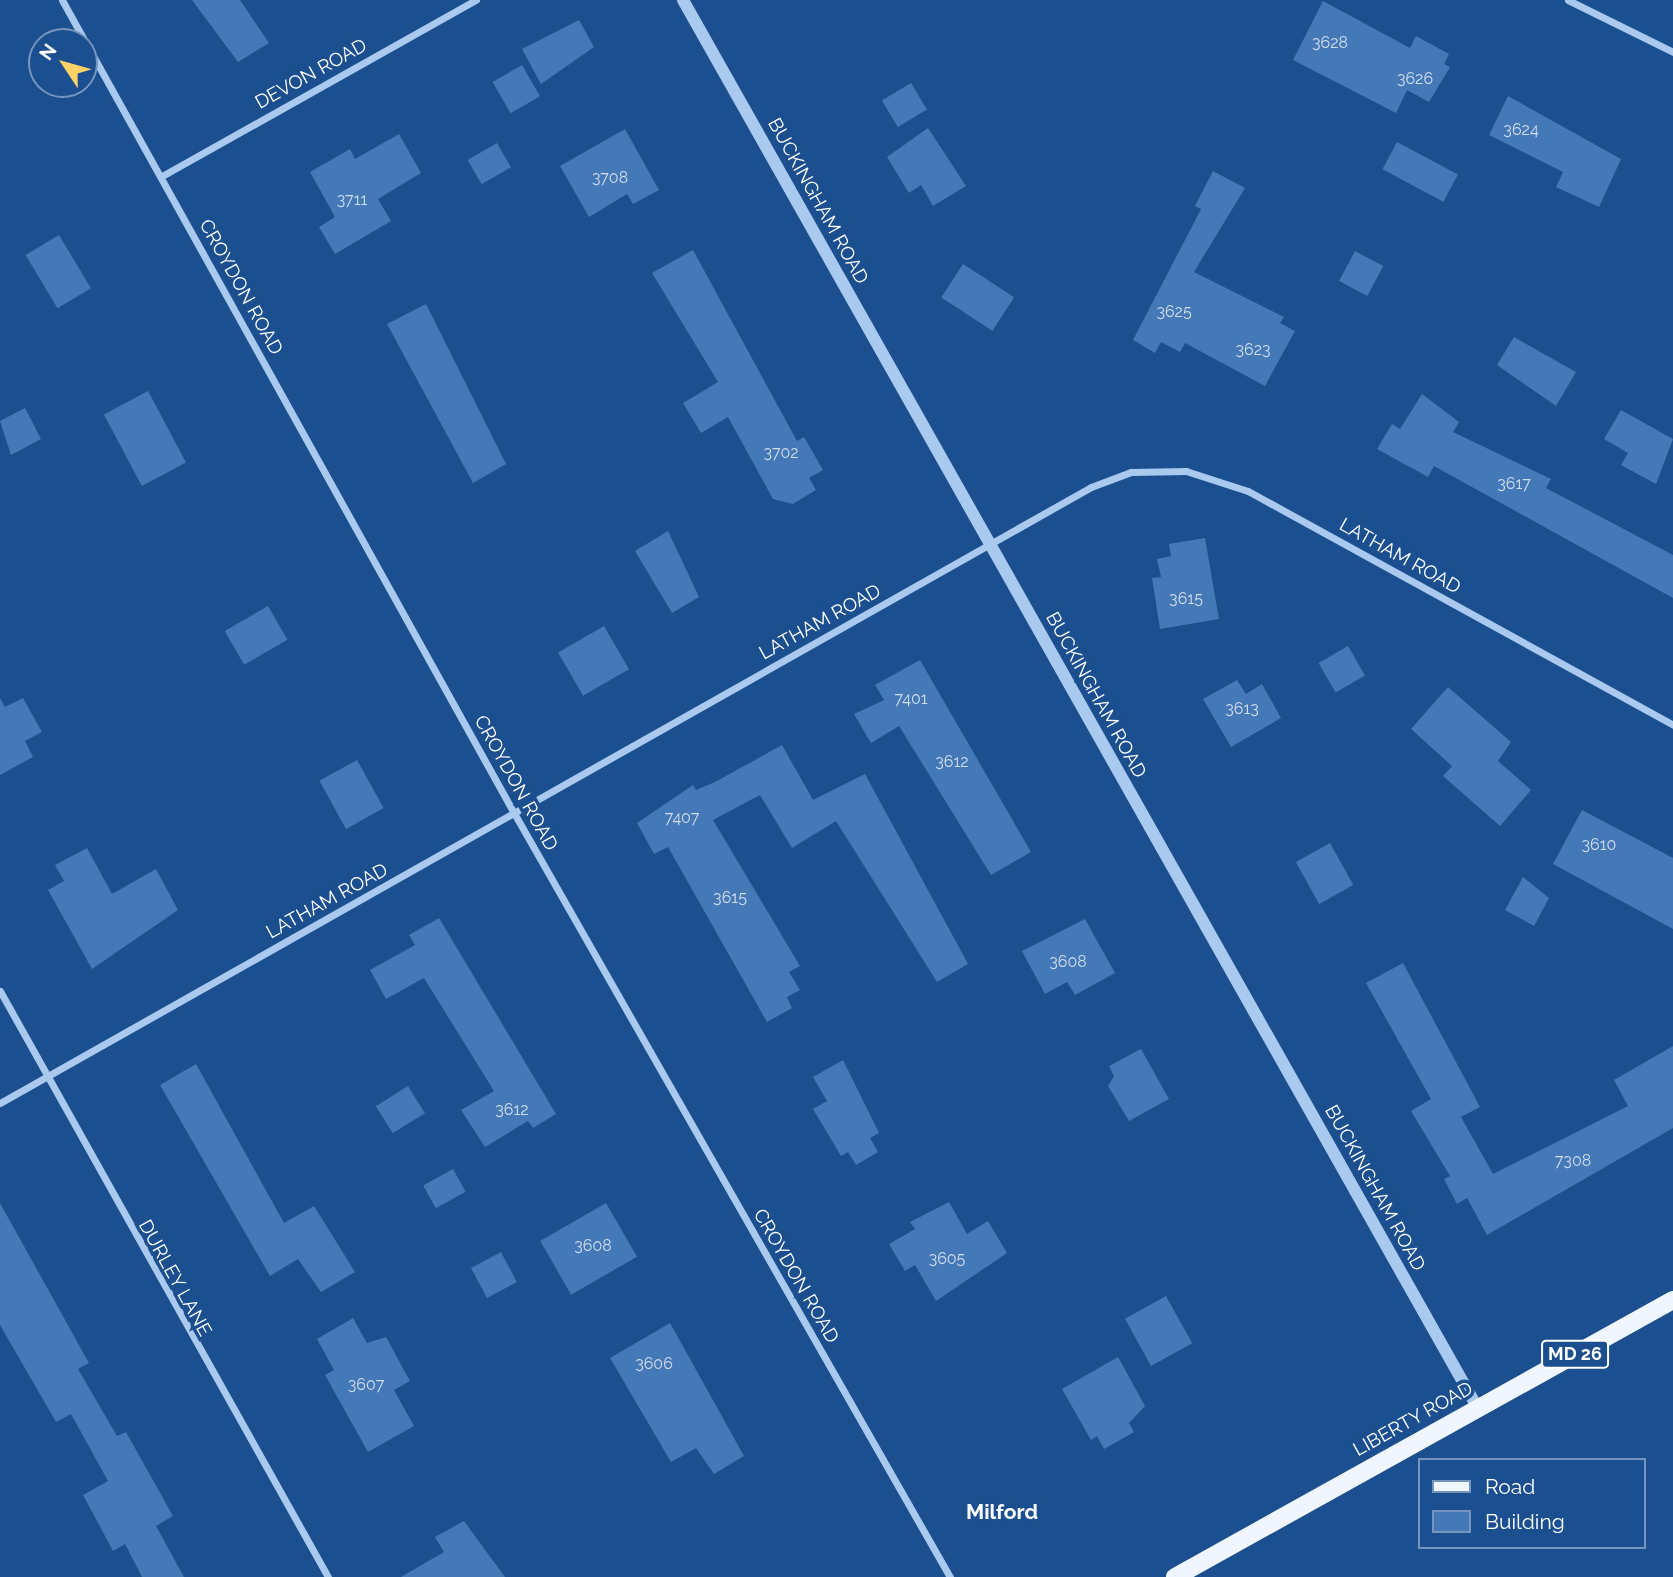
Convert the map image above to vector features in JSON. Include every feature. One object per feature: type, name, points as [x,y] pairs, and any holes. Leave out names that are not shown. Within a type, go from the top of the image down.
[{"type":"main road","name":"LIBERTY ROAD","points":[[1175,1577],[1673,1300]]},
{"type":"street","name":"CROYDON ROAD","points":[[62,0],[514,813],[950,1577]]},
{"type":"street","name":"DEVON ROAD","points":[[162,176],[476,0]]},
{"type":"street","name":"BUCKINGHAM ROAD","points":[[683,0],[1478,1407]]},
{"type":"street","points":[[1568,0],[1673,52]]},
{"type":"street","name":"LATHAM ROAD","points":[[0,1103],[989,545],[1112,478],[1156,468],[1213,478],[1275,505],[1673,725]]},
{"type":"street","name":"DURLEY LANE","points":[[0,991],[45,1076],[327,1577]]},
{"type":"building","points":[[192,0],[240,0],[269,43],[238,62]]},
{"type":"building","points":[[1323,1],[1410,48],[1416,36],[1449,54],[1444,64],[1450,67],[1429,102],[1407,90],[1396,113],[1293,60]]},
{"type":"building","points":[[579,20],[594,47],[541,84],[522,49]]},
{"type":"building","points":[[522,65],[540,96],[511,113],[493,82]]},
{"type":"building","points":[[911,83],[927,110],[898,127],[882,101]]},
{"type":"building","points":[[1508,96],[1621,159],[1599,207],[1556,187],[1563,172],[1489,135]]},
{"type":"building","points":[[928,128],[966,186],[933,206],[921,185],[909,193],[887,157]]},
{"type":"building","points":[[625,129],[659,190],[633,204],[627,194],[589,217],[560,166]]},
{"type":"building","points":[[399,134],[421,173],[378,199],[391,221],[335,254],[319,227],[335,217],[310,172],[350,149],[355,159]]},
{"type":"building","points":[[1397,142],[1458,174],[1443,202],[1382,169]]},
{"type":"building","points":[[497,143],[511,167],[482,184],[468,160]]},
{"type":"building","points":[[1213,171],[1245,188],[1194,272],[1284,317],[1280,323],[1295,331],[1265,386],[1185,343],[1180,352],[1161,342],[1155,353],[1133,340],[1201,209],[1195,206]]},
{"type":"building","points":[[59,235],[91,288],[58,308],[26,255]]},
{"type":"building","points":[[693,250],[797,441],[804,437],[823,470],[809,478],[816,490],[793,504],[773,499],[728,417],[701,433],[683,403],[718,382],[652,273]]},
{"type":"building","points":[[1355,251],[1383,266],[1367,296],[1339,281]]},
{"type":"building","points":[[963,264],[1014,297],[992,331],[941,298]]},
{"type":"building","points":[[426,304],[506,464],[473,483],[387,324]]},
{"type":"building","points":[[1514,337],[1576,372],[1556,406],[1497,365]]},
{"type":"building","points":[[148,391],[186,463],[142,486],[104,414]]},
{"type":"building","points":[[1422,394],[1459,422],[1453,432],[1551,479],[1546,488],[1673,555],[1673,598],[1434,466],[1428,477],[1377,449],[1392,424],[1400,429]]},
{"type":"building","points":[[25,408],[41,439],[11,455],[0,421]]},
{"type":"building","points":[[1621,410],[1673,439],[1656,484],[1621,465],[1628,453],[1604,439]]},
{"type":"building","points":[[668,531],[699,597],[672,613],[635,551]]},
{"type":"building","points":[[1205,538],[1219,619],[1160,629],[1152,578],[1161,577],[1157,559],[1171,556],[1169,544]]},
{"type":"building","points":[[268,606],[288,640],[244,665],[225,631]]},
{"type":"building","points":[[604,626],[629,669],[583,696],[558,652]]},
{"type":"building","points":[[1348,646],[1365,675],[1336,692],[1319,663]]},
{"type":"building","points":[[920,660],[1031,852],[991,875],[899,726],[871,743],[854,714],[884,700],[875,685]]},
{"type":"building","points":[[1237,680],[1246,694],[1262,684],[1281,718],[1231,747],[1203,699]]},
{"type":"building","points":[[1448,687],[1511,742],[1498,761],[1531,790],[1500,826],[1443,776],[1452,766],[1411,729]]},
{"type":"building","points":[[0,698],[5,707],[23,698],[42,732],[25,741],[33,757],[0,775]]},
{"type":"building","points":[[782,745],[813,800],[865,774],[968,964],[937,982],[836,821],[792,848],[760,795],[713,820],[800,966],[789,972],[800,990],[787,997],[792,1008],[767,1022],[668,847],[654,854],[637,823],[693,785],[696,790],[715,782]]},
{"type":"building","points":[[357,760],[384,808],[346,829],[319,781]]},
{"type":"building","points":[[1582,810],[1673,858],[1673,929],[1553,864]]},
{"type":"building","points":[[1330,843],[1353,885],[1319,904],[1296,862]]},
{"type":"building","points":[[87,848],[112,894],[156,869],[178,910],[92,969],[48,890],[64,881],[55,865]]},
{"type":"building","points":[[1523,877],[1549,898],[1534,926],[1505,910]]},
{"type":"building","points":[[439,918],[556,1114],[533,1128],[528,1121],[485,1147],[461,1110],[494,1091],[424,978],[386,999],[370,970],[415,945],[409,935]]},
{"type":"building","points":[[1085,919],[1115,973],[1075,995],[1067,982],[1045,994],[1022,951]]},
{"type":"building","points":[[1403,963],[1480,1107],[1461,1117],[1493,1174],[1628,1106],[1614,1080],[1673,1046],[1673,1128],[1487,1235],[1467,1198],[1457,1204],[1444,1179],[1450,1176],[1411,1111],[1431,1099],[1366,983]]},
{"type":"building","points":[[1141,1049],[1169,1099],[1129,1121],[1108,1086],[1114,1076],[1109,1066]]},
{"type":"building","points":[[843,1060],[879,1133],[870,1138],[878,1152],[856,1165],[848,1152],[841,1156],[813,1109],[827,1101],[813,1077]]},
{"type":"building","points":[[196,1064],[284,1223],[314,1206],[355,1272],[321,1292],[298,1259],[270,1276],[160,1085]]},
{"type":"building","points":[[408,1086],[425,1113],[393,1133],[376,1106]]},
{"type":"building","points":[[453,1169],[466,1192],[436,1208],[423,1185]]},
{"type":"building","points":[[949,1202],[967,1234],[988,1221],[1007,1253],[936,1301],[915,1265],[905,1271],[889,1244],[915,1229],[910,1222]]},
{"type":"building","points":[[0,1203],[89,1363],[78,1369],[117,1436],[126,1432],[173,1516],[156,1526],[184,1577],[142,1577],[125,1544],[113,1551],[83,1495],[108,1481],[71,1414],[56,1422],[0,1325]]},
{"type":"building","points":[[606,1203],[637,1257],[571,1295],[540,1241]]},
{"type":"building","points":[[501,1252],[517,1282],[487,1298],[471,1268]]},
{"type":"building","points":[[1166,1296],[1192,1343],[1151,1366],[1125,1319]]},
{"type":"building","points":[[353,1318],[367,1343],[386,1337],[410,1381],[394,1390],[414,1426],[368,1452],[325,1375],[334,1370],[317,1339]]},
{"type":"building","points":[[670,1323],[744,1456],[714,1474],[696,1448],[671,1462],[610,1358]]},
{"type":"building","points":[[1118,1357],[1145,1406],[1129,1423],[1134,1432],[1104,1449],[1097,1436],[1091,1440],[1062,1389]]},
{"type":"building","points":[[464,1521],[505,1577],[401,1577],[444,1552],[435,1537]]},
{"type":"district","name":"Milford","points":[[1002,1512]]}]
